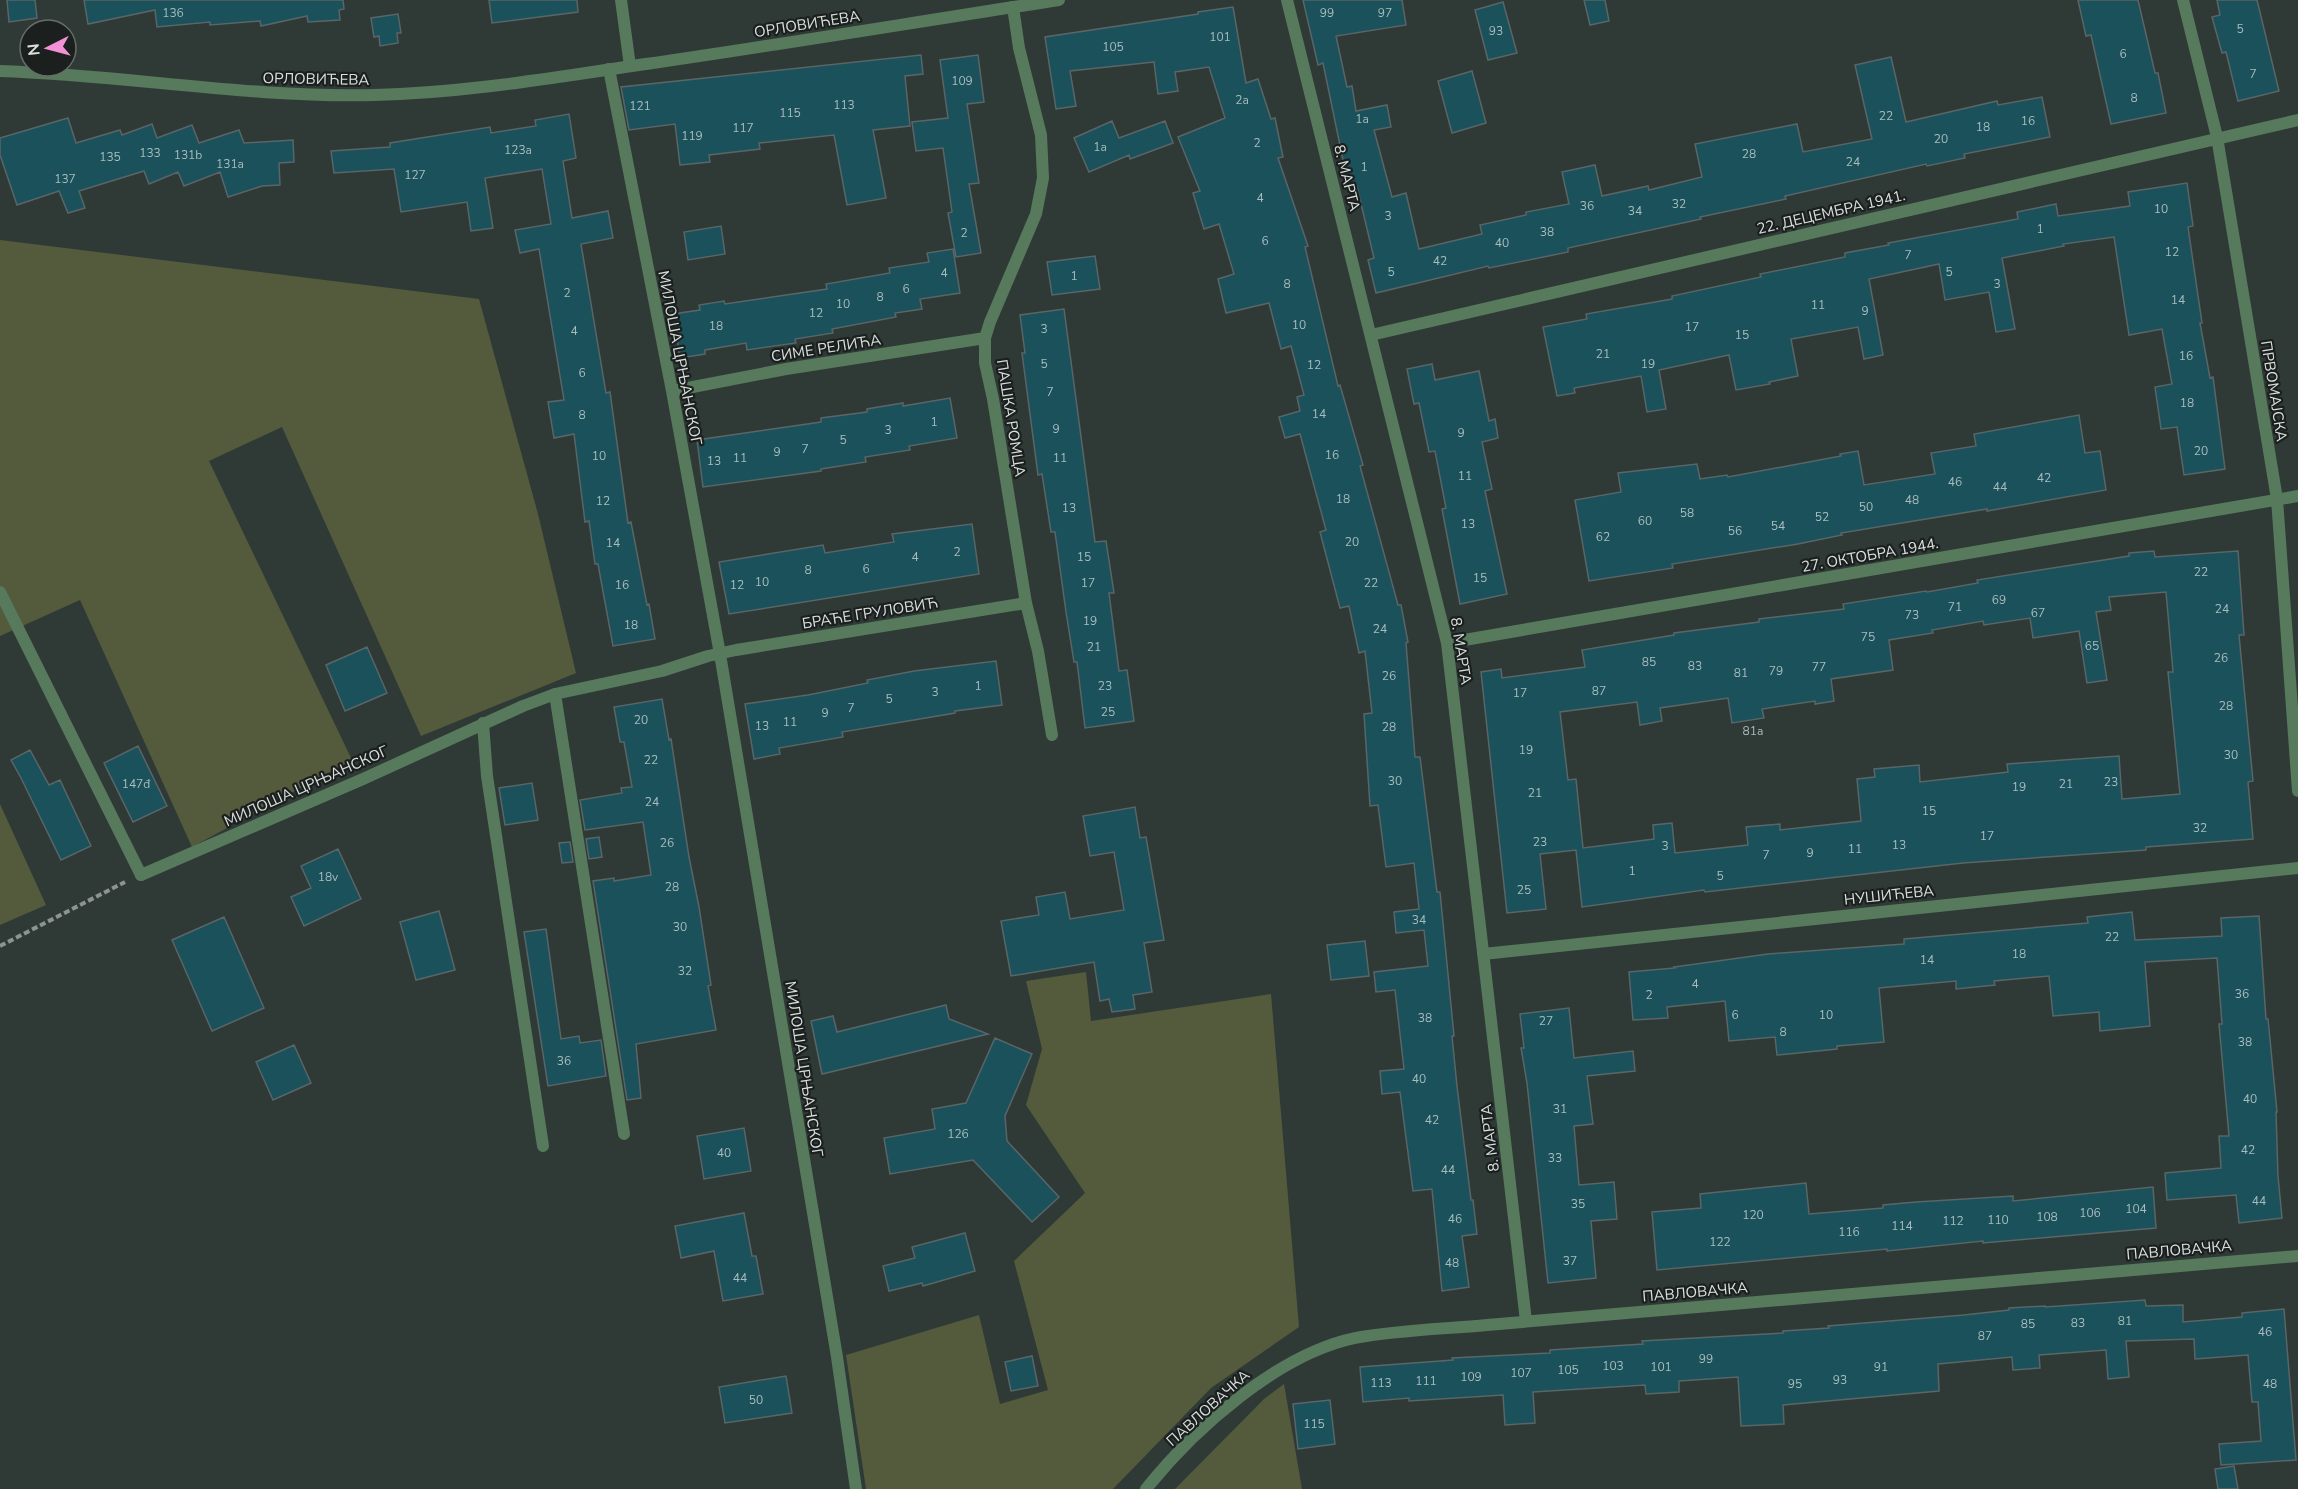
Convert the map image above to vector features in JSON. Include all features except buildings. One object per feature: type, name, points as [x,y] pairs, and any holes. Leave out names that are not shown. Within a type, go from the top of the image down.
[{"type":"street","points":[[621,0],[630,66]]},
{"type":"street","name":"ОРЛОВИЋЕВА","points":[[0,71],[88,75],[251,92],[374,95],[441,92],[630,66],[1059,0]]},
{"type":"street","name":"8. МАРТА","points":[[1287,0],[1447,643],[1526,1322]]},
{"type":"street","name":"ПРВОМАЈСКА","points":[[2183,0],[2217,137],[2277,499],[2298,791]]},
{"type":"street","name":"ПАШКА РОМЦА","points":[[1013,7],[1019,48],[1041,135],[1043,178],[1036,214],[985,338],[986,363],[1026,603],[1038,651],[1052,735]]},
{"type":"street","name":"МИЛОША ЦРЊАНСКОГ","points":[[609,69],[672,391],[720,654],[837,1357],[856,1489]]},
{"type":"street","name":"22. ДЕЦЕМБРА 1941.","points":[[1371,335],[2298,120]]},
{"type":"street","name":"СИМЕ РЕЛИЋА","points":[[672,391],[985,338]]},
{"type":"street","name":"27. ОКТОБРА 1944.","points":[[1447,643],[2298,496]]},
{"type":"street","points":[[0,592],[141,875]]},
{"type":"street","name":"БРАЋЕ ГРУЛОВИЋ","points":[[720,654],[1026,603]]},
{"type":"street","name":"МИЛОША ЦРЊАНСКОГ","points":[[141,875],[363,779],[523,706],[555,694],[662,671],[720,654]]},
{"type":"street","points":[[555,694],[624,1134]]},
{"type":"street","points":[[483,723],[487,776],[543,1146]]},
{"type":"street","name":"НУШИЋЕВА","points":[[1483,954],[2298,868]]},
{"type":"street","name":"ПАВЛОВАЧКА","points":[[1146,1489],[1183,1449],[1239,1398],[1267,1377],[1309,1354],[1355,1338],[2298,1256]]},
{"type":"path","points":[[0,946],[141,875]]},
{"type":"green space","points":[[0,240],[479,299],[538,514],[576,673],[421,736],[282,427],[209,461],[352,760],[192,847],[80,600],[0,636]]},
{"type":"green space","points":[[0,804],[46,905],[0,925]]},
{"type":"green space","points":[[1086,972],[1091,1021],[1271,994],[1299,1327],[1211,1388],[1113,1489],[866,1489],[846,1355],[979,1315],[1000,1404],[1048,1390],[1014,1261],[1085,1193],[1026,1105],[1042,1049],[1026,981]]},
{"type":"green space","points":[[1284,1384],[1302,1489],[1175,1489],[1264,1399]]}]
